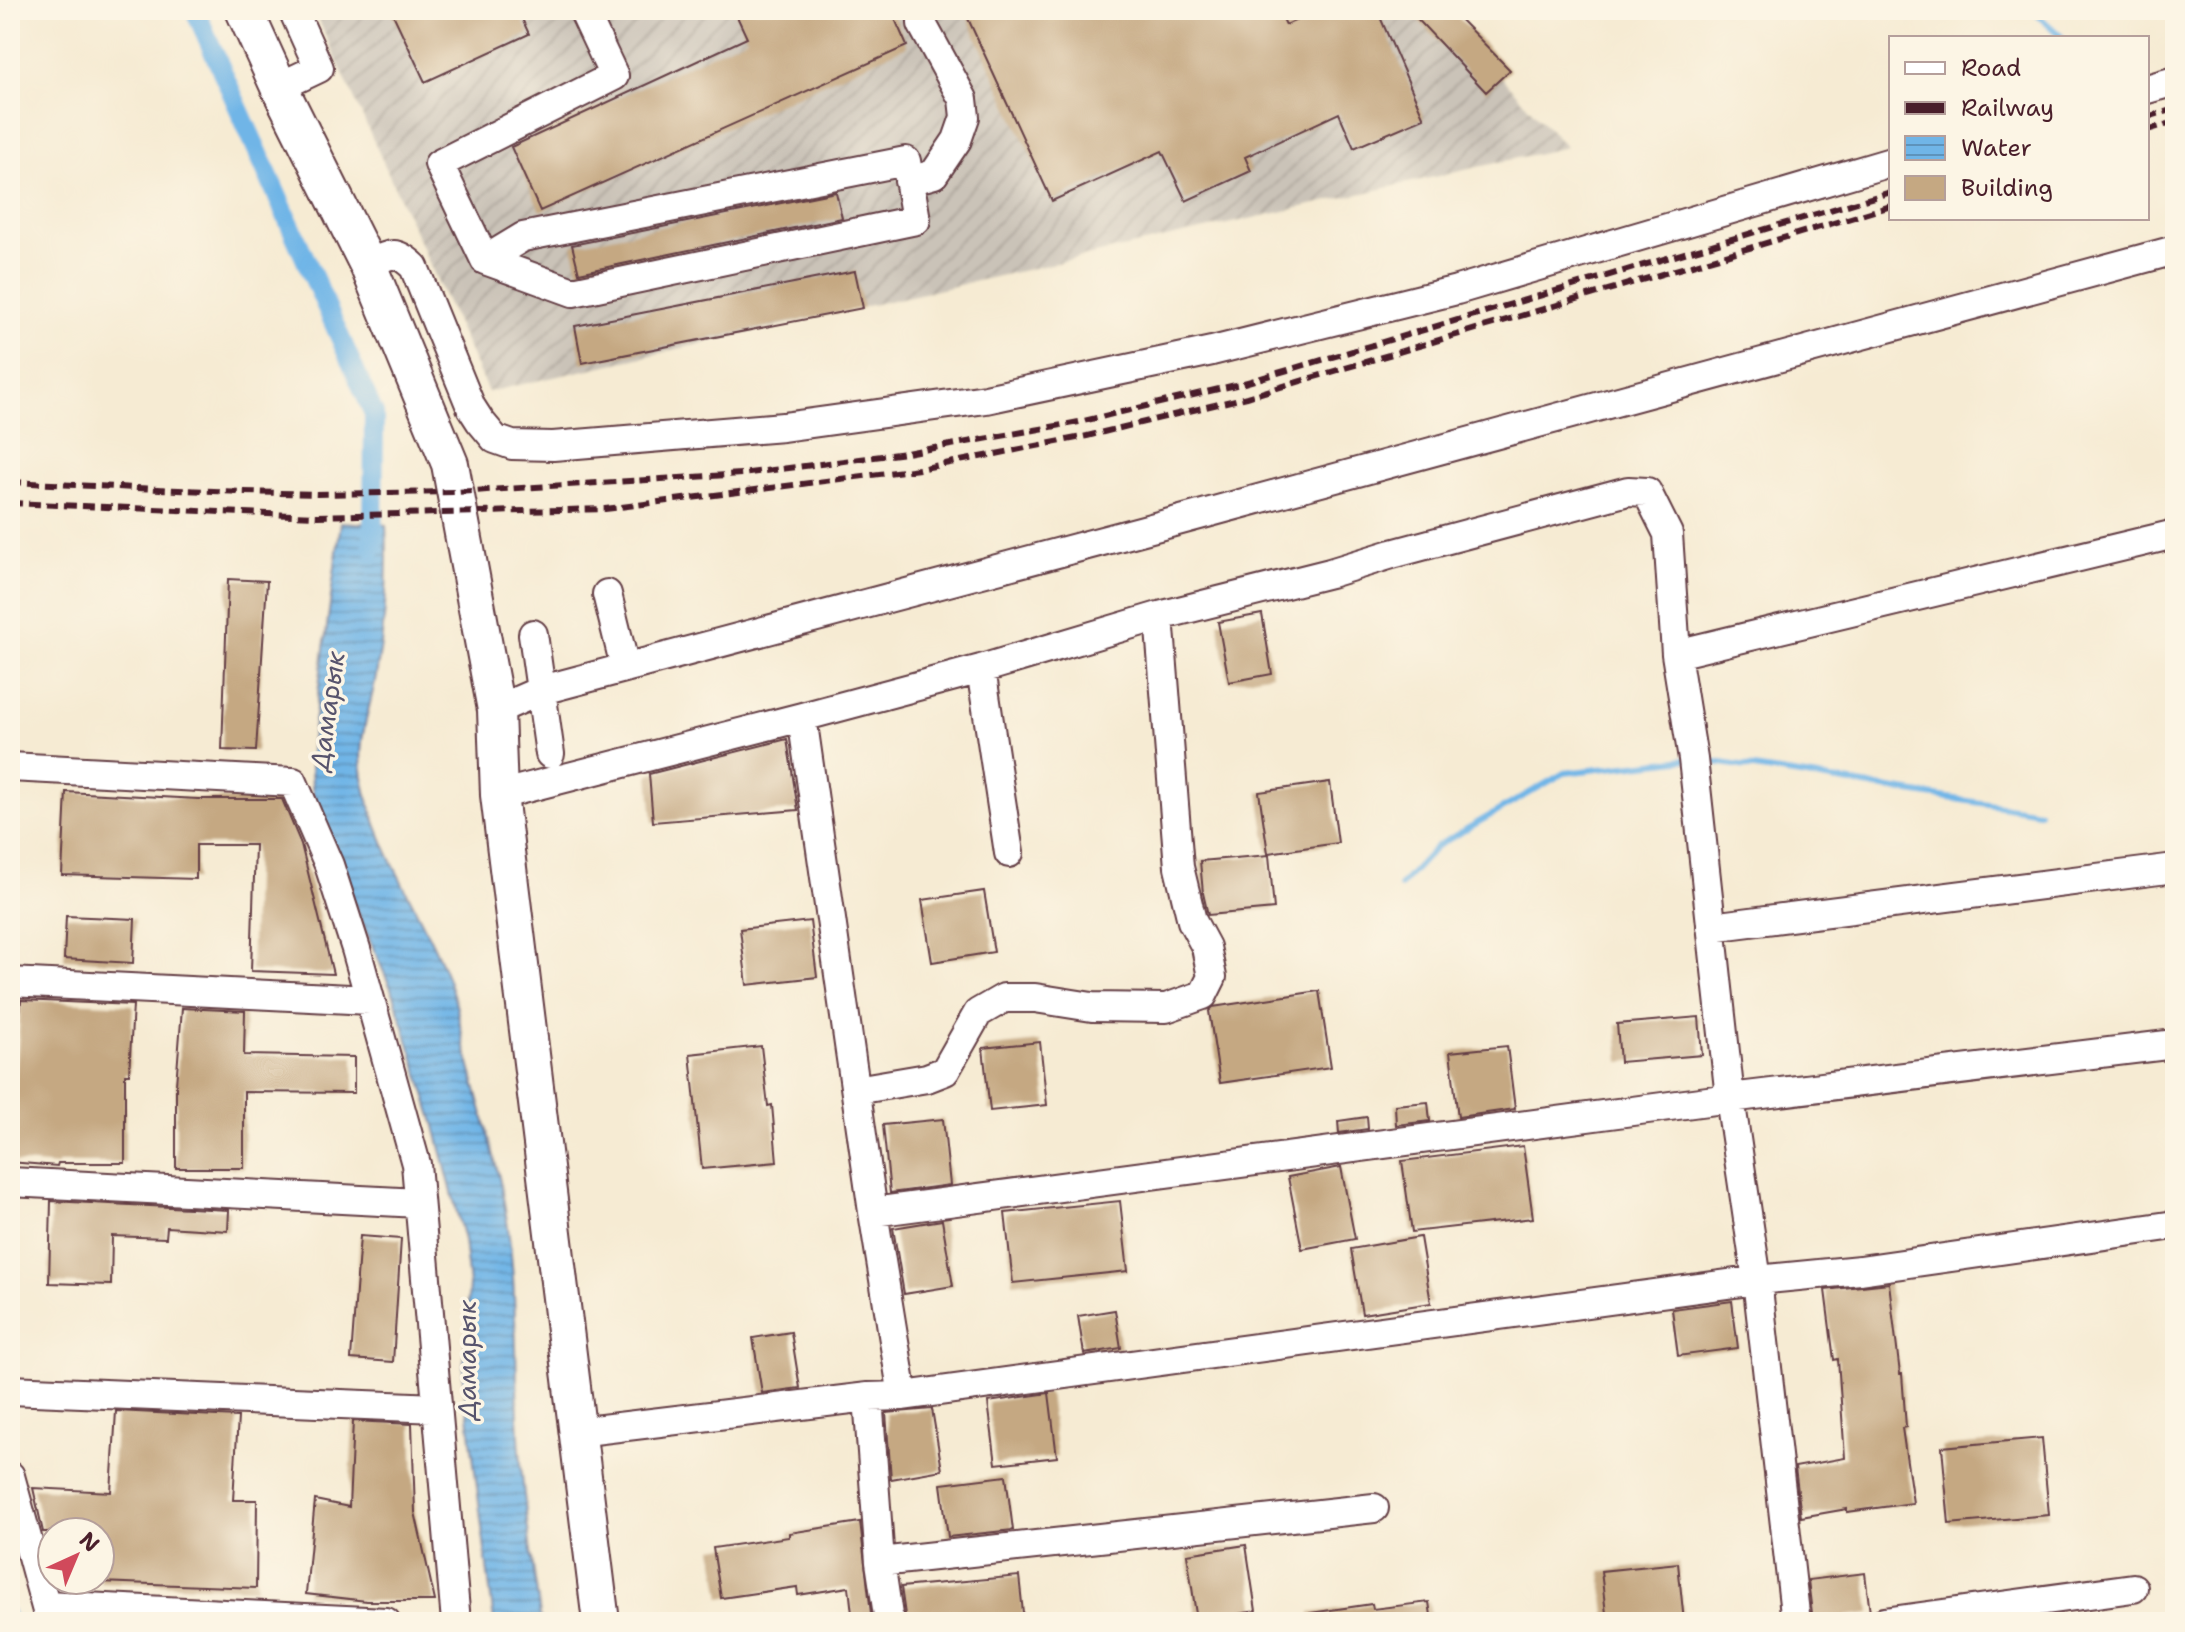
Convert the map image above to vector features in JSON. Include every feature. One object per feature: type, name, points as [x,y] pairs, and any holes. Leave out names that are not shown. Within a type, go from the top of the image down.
[{"type":"main road","points":[[244,10],[368,265],[450,464],[496,710],[499,795],[601,1622]]},
{"type":"street","points":[[279,87],[319,68],[293,10]]},
{"type":"street","points":[[485,260],[523,237],[906,161],[916,220],[573,292],[485,260],[439,164],[614,76],[583,10]]},
{"type":"street","points":[[909,181],[934,174],[957,140],[965,117],[963,99],[922,24],[922,14],[929,10]]},
{"type":"street","points":[[2149,88],[2175,81]]},
{"type":"street","points":[[368,265],[390,254],[402,255],[414,267],[471,407],[495,439],[512,445],[553,446],[783,427],[986,399],[1212,351],[1457,290],[1889,163]]},
{"type":"street","points":[[496,710],[542,690],[625,667],[1170,523],[2175,250]]},
{"type":"street","points":[[499,795],[981,669],[1159,616],[1330,573],[1628,491],[1647,492],[1668,534],[1676,654],[1693,759],[1730,1098],[1757,1280],[1796,1622]]},
{"type":"street","points":[[1676,654],[2175,534]]},
{"type":"street","points":[[607,594],[625,667]]},
{"type":"street","points":[[856,1090],[927,1078],[945,1071],[978,1013],[1004,998],[1035,998],[1092,1007],[1166,1008],[1203,995],[1212,977],[1206,947],[1192,921],[1179,867],[1159,616]]},
{"type":"street","points":[[533,634],[550,754]]},
{"type":"street","points":[[981,669],[1009,853]]},
{"type":"street","points":[[802,717],[873,1212],[903,1396]]},
{"type":"street","points":[[10,767],[293,782],[329,865],[416,1164],[456,1622]]},
{"type":"street","points":[[1711,927],[2175,868]]},
{"type":"street","points":[[10,982],[370,1000]]},
{"type":"street","points":[[873,1212],[1730,1098],[2175,1044]]},
{"type":"street","points":[[10,1182],[419,1203]]},
{"type":"street","points":[[577,1432],[868,1397],[903,1396],[1757,1280],[1860,1270],[2175,1225]]},
{"type":"street","points":[[10,1390],[437,1408]]},
{"type":"street","points":[[868,1397],[880,1562],[889,1622]]},
{"type":"street","points":[[10,1476],[48,1613],[386,1622]]},
{"type":"street","points":[[880,1562],[1374,1508]]},
{"type":"street","points":[[1884,1622],[2133,1588]]},
{"type":"shaded area","points":[[314,10],[1438,10],[1566,147],[488,392]]},
{"type":"water","points":[[341,522],[386,525],[384,619],[376,676],[362,738],[361,763],[370,806],[380,833],[453,994],[500,1182],[510,1240],[521,1469],[541,1622],[494,1622],[463,1376],[469,1285],[464,1240],[435,1126],[394,995],[320,827],[315,805],[311,772],[312,738]]},
{"type":"building","points":[[391,10],[518,10],[529,34],[425,82]]},
{"type":"building","points":[[734,10],[891,10],[907,46],[540,211],[511,147],[747,38]]},
{"type":"building","points":[[964,10],[1279,10],[1286,25],[1319,10],[1377,10],[1424,118],[1354,148],[1339,113],[1245,157],[1251,171],[1186,201],[1162,151],[1052,201]]},
{"type":"building","points":[[1409,10],[1451,10],[1510,70],[1486,92]]},
{"type":"building","points":[[836,192],[842,218],[579,273],[572,245]]},
{"type":"building","points":[[855,271],[863,308],[582,363],[575,326]]},
{"type":"building","points":[[228,579],[267,581],[256,751],[222,750]]},
{"type":"building","points":[[1262,614],[1272,674],[1229,682],[1218,622]]},
{"type":"building","points":[[787,739],[798,810],[653,822],[649,774]]},
{"type":"building","points":[[1330,782],[1338,843],[1268,853],[1259,792]]},
{"type":"building","points":[[66,792],[198,799],[282,799],[301,844],[333,974],[251,971],[255,845],[196,845],[196,879],[62,875]]},
{"type":"building","points":[[1269,855],[1274,909],[1208,915],[1200,861]]},
{"type":"building","points":[[984,891],[994,952],[932,962],[922,900]]},
{"type":"building","points":[[66,916],[135,919],[133,963],[64,959]]},
{"type":"building","points":[[810,921],[817,977],[747,985],[740,929]]},
{"type":"building","points":[[1319,991],[1331,1067],[1220,1083],[1209,1011],[1213,1007]]},
{"type":"building","points":[[21,1000],[133,1005],[129,1074],[125,1074],[125,1163],[58,1163],[57,1166],[10,1162]]},
{"type":"building","points":[[182,1008],[245,1011],[244,1055],[354,1057],[354,1093],[244,1092],[244,1168],[176,1168],[176,1085]]},
{"type":"building","points":[[1699,1017],[1702,1055],[1620,1062],[1617,1024]]},
{"type":"building","points":[[1040,1042],[1047,1105],[990,1111],[983,1048]]},
{"type":"building","points":[[761,1046],[768,1106],[772,1105],[777,1162],[702,1169],[690,1054]]},
{"type":"building","points":[[1507,1046],[1515,1109],[1458,1117],[1450,1052]]},
{"type":"building","points":[[1428,1102],[1430,1121],[1396,1125],[1395,1105]]},
{"type":"building","points":[[1367,1117],[1368,1129],[1339,1133],[1338,1121]]},
{"type":"building","points":[[943,1119],[950,1185],[890,1193],[883,1125]]},
{"type":"building","points":[[1523,1146],[1533,1218],[1412,1232],[1402,1161]]},
{"type":"building","points":[[1341,1167],[1355,1239],[1302,1249],[1288,1177]]},
{"type":"building","points":[[51,1201],[229,1210],[228,1231],[167,1227],[166,1238],[112,1236],[111,1285],[49,1283]]},
{"type":"building","points":[[1120,1201],[1128,1271],[1013,1283],[1005,1213]]},
{"type":"building","points":[[942,1220],[953,1286],[904,1294],[893,1228]]},
{"type":"building","points":[[360,1236],[401,1239],[393,1362],[351,1359]]},
{"type":"building","points":[[1420,1237],[1431,1303],[1362,1314],[1351,1249]]},
{"type":"building","points":[[1889,1283],[1902,1374],[1906,1427],[1902,1428],[1913,1503],[1801,1517],[1795,1467],[1845,1458],[1838,1359],[1834,1360],[1825,1290]]},
{"type":"building","points":[[1732,1301],[1738,1348],[1678,1356],[1672,1309]]},
{"type":"building","points":[[1115,1310],[1121,1348],[1084,1354],[1078,1316]]},
{"type":"building","points":[[791,1332],[800,1388],[762,1393],[753,1338]]},
{"type":"building","points":[[1049,1393],[1057,1457],[996,1464],[988,1402]]},
{"type":"building","points":[[932,1409],[942,1470],[891,1479],[886,1413]]},
{"type":"building","points":[[116,1411],[238,1417],[233,1500],[257,1500],[256,1588],[116,1583],[116,1516],[39,1516],[33,1488],[111,1492]]},
{"type":"building","points":[[353,1421],[412,1424],[415,1512],[435,1601],[367,1601],[306,1594],[315,1500],[349,1507]]},
{"type":"building","points":[[2042,1438],[2049,1515],[1949,1524],[1942,1447]]},
{"type":"building","points":[[1006,1476],[1013,1530],[948,1537],[941,1484]]},
{"type":"building","points":[[860,1522],[872,1622],[853,1622],[849,1587],[798,1595],[797,1587],[721,1598],[713,1548],[789,1537],[789,1533]]},
{"type":"building","points":[[1246,1545],[1256,1611],[1197,1621],[1187,1554]]},
{"type":"building","points":[[1678,1563],[1684,1622],[1607,1622],[1601,1571]]},
{"type":"building","points":[[1865,1573],[1870,1613],[1813,1621],[1808,1580]]},
{"type":"building","points":[[1019,1576],[1024,1622],[906,1622],[901,1587]]},
{"type":"building","points":[[1429,1602],[1432,1622],[1310,1622],[1310,1613],[1372,1604],[1373,1609]]},
{"type":"waterway","name":"Дамарык","points":[[195,10],[374,414],[373,548]]},
{"type":"waterway","points":[[2032,10],[2061,36]]},
{"type":"waterway","points":[[1400,886],[1437,846],[1564,773],[1687,759]]},
{"type":"waterway","points":[[1702,760],[2039,812]]},
{"type":"waterway","points":[[10,1610],[15,1622]]},
{"type":"railway","points":[[2149,116],[2175,109]]},
{"type":"railway","points":[[2149,129],[2175,122]]},
{"type":"railway","points":[[10,482],[317,494],[456,492],[742,474],[906,453],[1079,422],[1244,383],[1889,193]]},
{"type":"railway","points":[[10,503],[317,516],[605,509],[919,469],[1087,436],[1247,397],[1889,207]]}]
